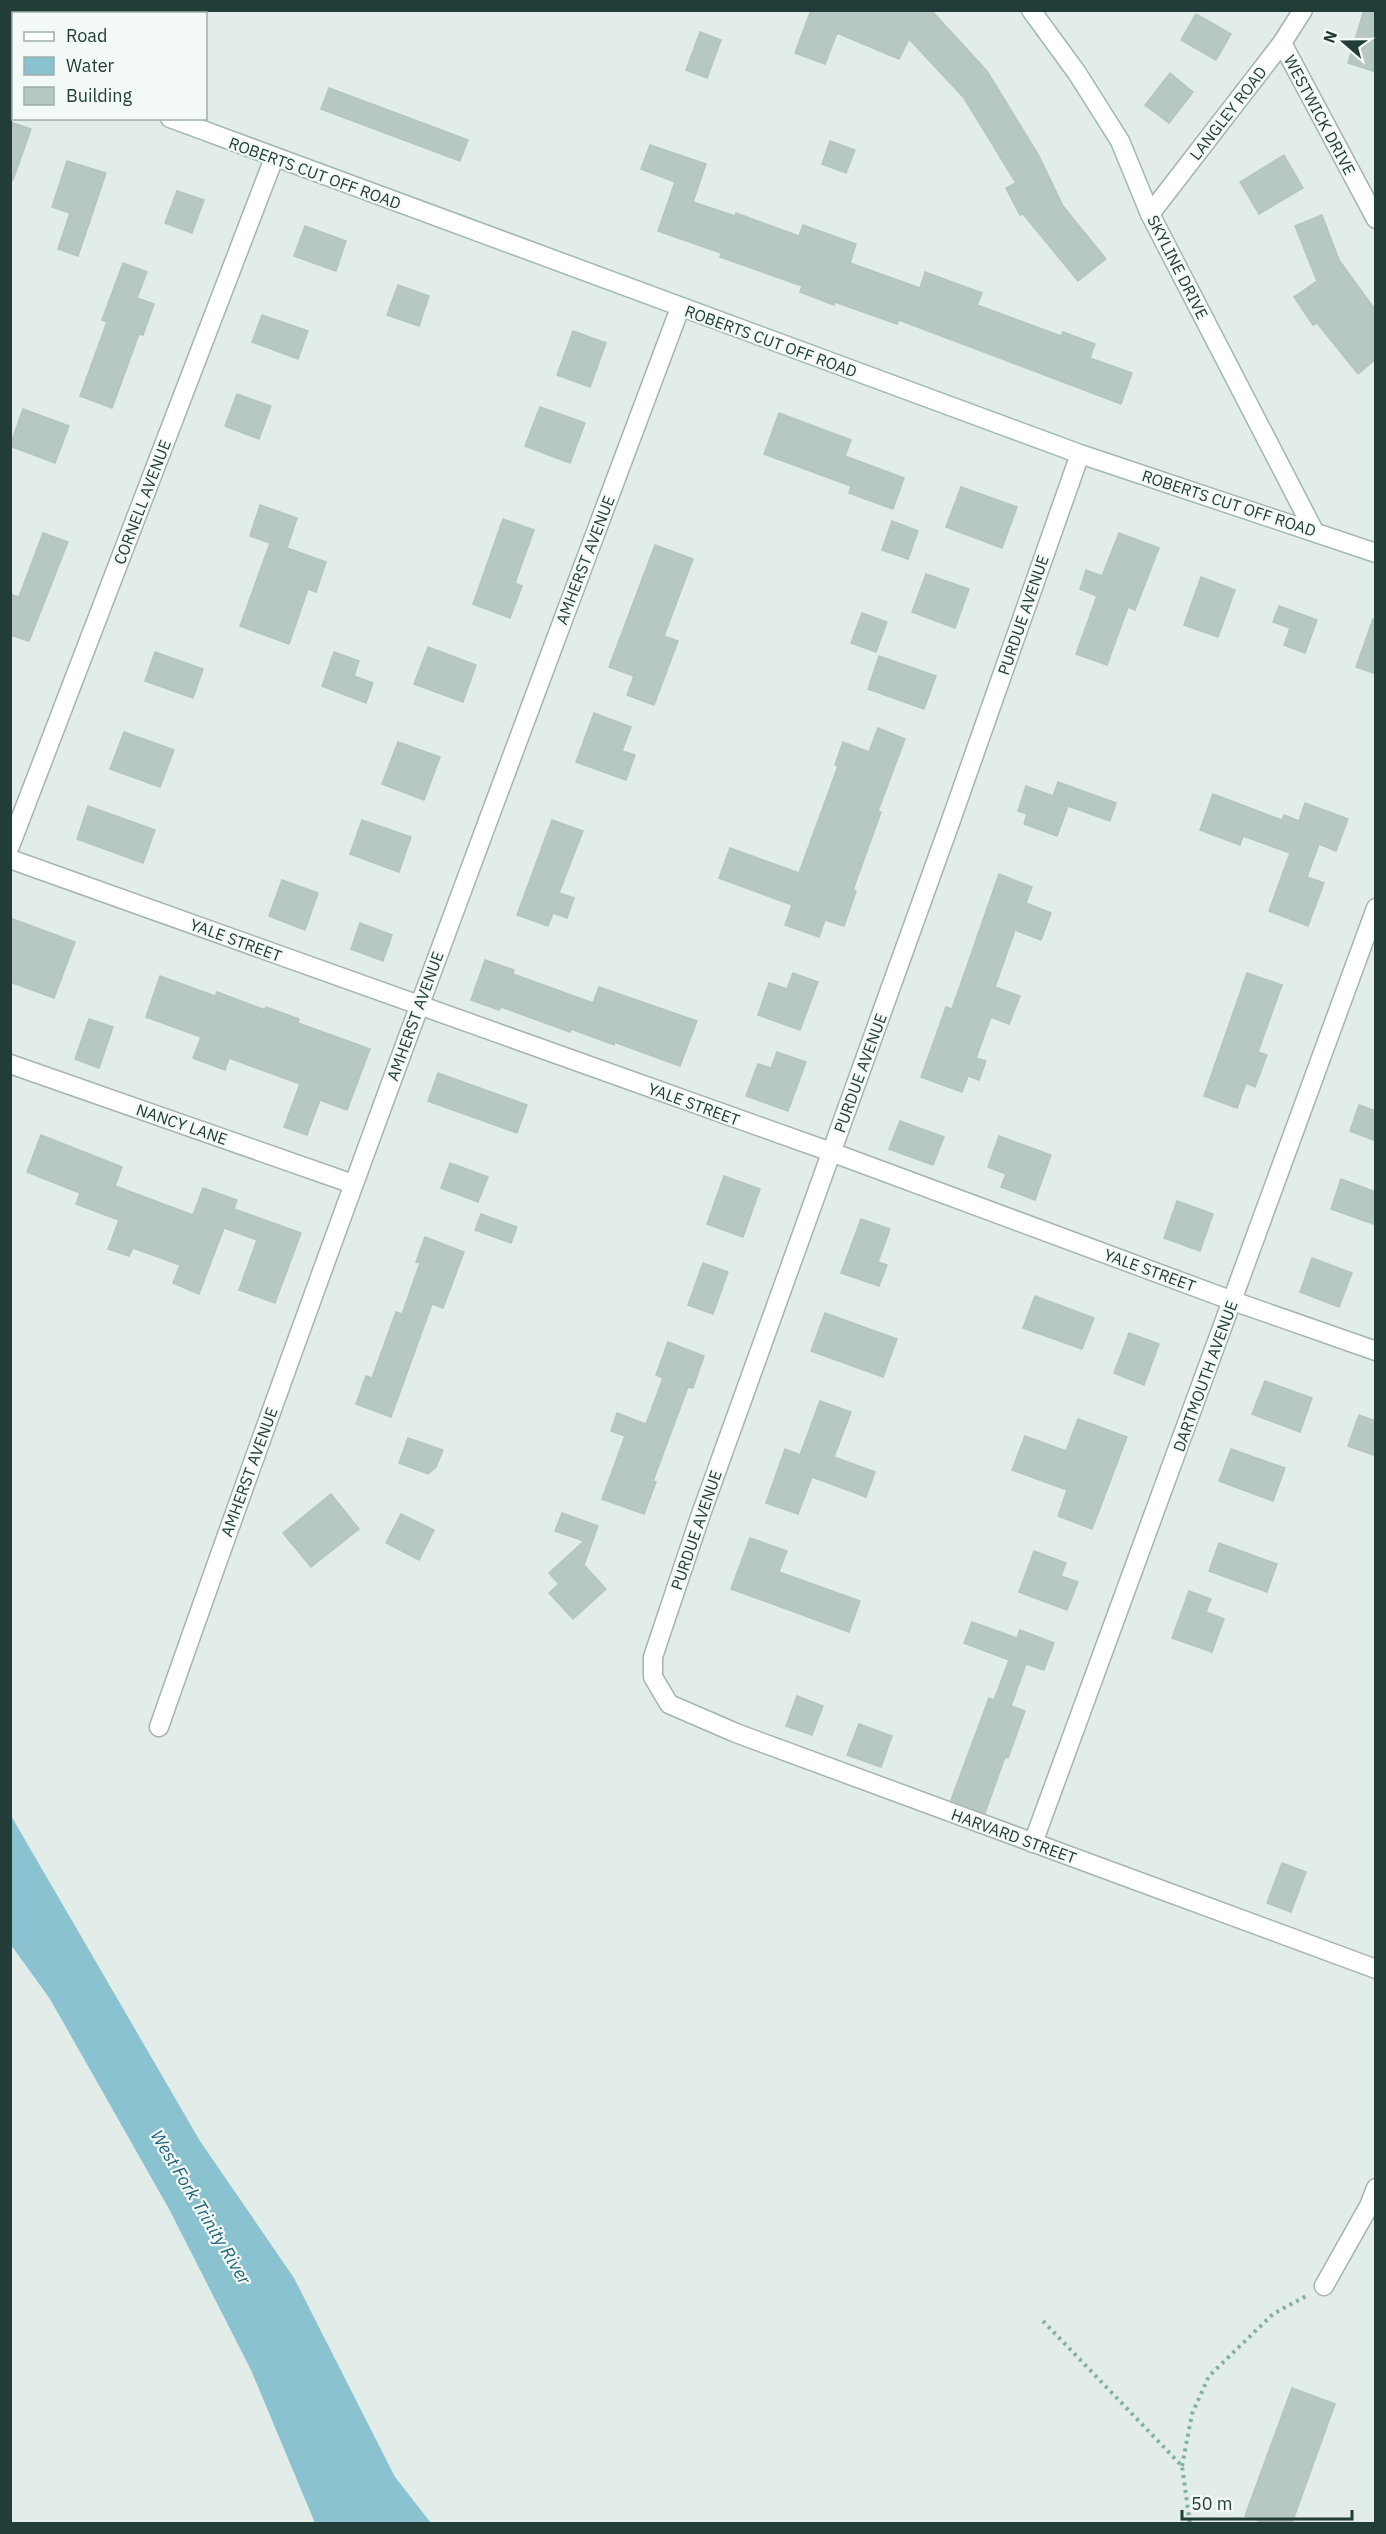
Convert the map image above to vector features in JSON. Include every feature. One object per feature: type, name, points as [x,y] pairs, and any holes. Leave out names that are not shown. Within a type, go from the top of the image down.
[{"type":"street","name":"SKYLINE DRIVE","points":[[1031,10],[1077,73],[1119,141],[1150,214],[1314,531]]},
{"type":"street","name":"LANGLEY ROAD","points":[[1150,214],[1282,43],[1303,10]]},
{"type":"street","name":"WESTWICK DRIVE","points":[[1282,43],[1376,219]]},
{"type":"street","name":"ROBERTS CUT OFF ROAD","points":[[175,120],[1080,454],[1376,553]]},
{"type":"street","name":"CORNELL AVENUE","points":[[10,846],[274,158]]},
{"type":"street","name":"AMHERST AVENUE","points":[[159,1727],[418,1005],[680,308]]},
{"type":"street","name":"PURDUE AVENUE","points":[[661,1692],[653,1677],[653,1657],[701,1514],[1080,454]]},
{"type":"street","name":"YALE STREET","points":[[10,860],[831,1152],[1233,1301],[1376,1351]]},
{"type":"street","name":"DARTMOUTH AVENUE","points":[[1033,1843],[1376,908]]},
{"type":"street","name":"NANCY LANE","points":[[10,1064],[353,1184]]},
{"type":"street","name":"HARVARD STREET","points":[[661,1692],[669,1704],[736,1733],[1376,1970]]},
{"type":"street","points":[[1324,2286],[1372,2207],[1376,2188]]},
{"type":"path","points":[[1190,2523],[1182,2466],[1192,2414],[1209,2376],[1273,2314],[1324,2286]]},
{"type":"path","points":[[1043,2321],[1182,2466]]},
{"type":"water","name":"West Fork Trinity River","points":[[10,1814],[200,2141],[294,2278],[395,2477],[431,2523],[315,2523],[251,2370],[169,2209],[50,1999],[11,1945]]},
{"type":"building","points":[[811,10],[931,10],[987,71],[1039,156],[1063,206],[1106,259],[1078,281],[1023,214],[1020,215],[1006,188],[1016,183],[964,98],[909,39],[899,59],[837,33],[825,64],[795,53]]},
{"type":"building","points":[[1364,10],[1376,10],[1376,72],[1348,63]]},
{"type":"building","points":[[1196,14],[1231,34],[1216,60],[1181,40]]},
{"type":"building","points":[[700,32],[721,40],[707,78],[686,70]]},
{"type":"building","points":[[1170,73],[1193,92],[1169,123],[1145,105]]},
{"type":"building","points":[[329,88],[468,140],[460,161],[321,109]]},
{"type":"building","points":[[10,122],[31,129],[13,180],[10,180]]},
{"type":"building","points":[[830,141],[855,150],[846,173],[822,164]]},
{"type":"building","points":[[650,145],[706,164],[693,202],[735,216],[736,213],[799,236],[803,225],[856,244],[850,263],[920,288],[925,272],[982,293],[977,305],[1061,336],[1063,332],[1095,344],[1090,358],[1132,373],[1121,404],[899,320],[897,324],[835,302],[834,305],[800,292],[802,286],[720,257],[721,253],[658,231],[675,182],[641,169]]},
{"type":"building","points":[[1284,155],[1303,188],[1259,214],[1240,182]]},
{"type":"building","points":[[67,161],[106,173],[78,256],[58,249],[70,213],[52,207]]},
{"type":"building","points":[[177,191],[204,200],[192,233],[165,223]]},
{"type":"building","points":[[1322,215],[1339,260],[1376,311],[1376,359],[1358,374],[1317,323],[1313,325],[1294,297],[1317,281],[1295,226]]},
{"type":"building","points":[[305,226],[346,241],[336,271],[294,256]]},
{"type":"building","points":[[123,263],[147,272],[137,298],[154,304],[143,335],[139,334],[112,408],[80,396],[107,322],[102,320]]},
{"type":"building","points":[[398,285],[429,296],[419,326],[387,315]]},
{"type":"building","points":[[262,315],[308,331],[298,359],[252,342]]},
{"type":"building","points":[[573,331],[606,343],[590,387],[557,375]]},
{"type":"building","points":[[237,394],[271,406],[259,439],[225,426]]},
{"type":"building","points":[[540,407],[585,423],[570,463],[525,446]]},
{"type":"building","points":[[23,409],[69,426],[55,463],[10,446]]},
{"type":"building","points":[[779,413],[851,440],[845,456],[904,478],[893,509],[849,493],[851,486],[764,454]]},
{"type":"building","points":[[961,487],[1017,507],[1002,548],[946,527]]},
{"type":"building","points":[[260,505],[297,518],[287,548],[326,562],[316,592],[308,589],[289,644],[240,626],[270,543],[250,536]]},
{"type":"building","points":[[503,519],[534,530],[515,583],[522,586],[510,618],[473,604]]},
{"type":"building","points":[[892,521],[918,531],[908,559],[882,550]]},
{"type":"building","points":[[43,533],[68,542],[29,641],[10,635],[10,594],[19,597]]},
{"type":"building","points":[[1119,533],[1159,548],[1135,610],[1128,607],[1107,665],[1076,654],[1097,596],[1080,589],[1086,570],[1102,576]]},
{"type":"building","points":[[655,545],[693,559],[664,636],[678,641],[654,705],[627,695],[634,676],[609,667]]},
{"type":"building","points":[[926,574],[969,589],[955,628],[912,612]]},
{"type":"building","points":[[1201,577],[1235,590],[1218,637],[1184,625]]},
{"type":"building","points":[[1279,606],[1317,620],[1305,653],[1284,645],[1290,628],[1273,622]]},
{"type":"building","points":[[862,613],[887,622],[876,652],[851,643]]},
{"type":"building","points":[[1373,619],[1376,620],[1376,674],[1356,667]]},
{"type":"building","points":[[428,647],[476,665],[463,702],[414,684]]},
{"type":"building","points":[[155,652],[203,669],[193,698],[145,681]]},
{"type":"building","points":[[334,652],[359,661],[354,676],[373,683],[366,703],[322,686]]},
{"type":"building","points":[[879,656],[936,676],[924,709],[868,689]]},
{"type":"building","points":[[594,713],[631,727],[622,751],[635,755],[626,780],[576,762]]},
{"type":"building","points":[[878,728],[905,739],[878,811],[881,812],[853,890],[856,891],[844,926],[825,920],[819,937],[785,925],[792,905],[719,878],[730,848],[799,873],[838,766],[835,765],[843,742],[869,752]]},
{"type":"building","points":[[124,732],[174,750],[160,787],[110,769]]},
{"type":"building","points":[[398,742],[440,757],[424,800],[382,784]]},
{"type":"building","points":[[1058,782],[1116,803],[1110,821],[1068,806],[1057,836],[1024,824],[1027,814],[1018,811],[1026,786],[1053,796]]},
{"type":"building","points":[[1213,794],[1282,820],[1284,815],[1299,821],[1305,803],[1348,819],[1336,851],[1319,844],[1307,877],[1324,883],[1308,926],[1269,911],[1290,853],[1243,836],[1240,845],[1200,830]]},
{"type":"building","points":[[88,806],[155,830],[143,863],[77,839]]},
{"type":"building","points":[[362,820],[411,837],[399,872],[350,854]]},
{"type":"building","points":[[552,820],[583,831],[559,893],[574,898],[567,918],[553,913],[548,926],[517,915]]},
{"type":"building","points":[[999,874],[1032,887],[1026,903],[1051,913],[1041,940],[1015,930],[995,987],[1020,996],[1009,1024],[991,1017],[976,1058],[986,1061],[979,1080],[968,1076],[962,1092],[921,1077],[946,1007],[952,1009]]},
{"type":"building","points":[[282,880],[318,893],[305,930],[269,916]]},
{"type":"building","points":[[10,918],[75,942],[54,998],[10,982]]},
{"type":"building","points":[[360,923],[392,935],[383,961],[351,949]]},
{"type":"building","points":[[485,960],[514,970],[513,974],[593,1003],[599,987],[697,1021],[680,1066],[614,1042],[614,1045],[571,1029],[570,1032],[501,1007],[499,1010],[471,1000]]},
{"type":"building","points":[[793,973],[818,982],[800,1030],[758,1015],[769,983],[787,989]]},
{"type":"building","points":[[1247,973],[1282,985],[1258,1052],[1267,1055],[1255,1087],[1246,1083],[1237,1108],[1204,1096]]},
{"type":"building","points":[[160,976],[215,996],[217,992],[265,1010],[266,1007],[299,1019],[298,1023],[370,1049],[347,1110],[320,1100],[307,1135],[284,1127],[300,1084],[229,1058],[225,1070],[193,1058],[201,1037],[146,1017]]},
{"type":"building","points":[[89,1019],[113,1027],[99,1068],[75,1059]]},
{"type":"building","points":[[777,1052],[806,1062],[788,1111],[746,1096],[758,1064],[771,1068]]},
{"type":"building","points":[[438,1073],[527,1105],[517,1133],[428,1101]]},
{"type":"building","points":[[1359,1105],[1376,1111],[1376,1141],[1350,1131]]},
{"type":"building","points":[[900,1121],[944,1137],[933,1165],[889,1149]]},
{"type":"building","points":[[41,1135],[122,1167],[115,1186],[193,1215],[203,1188],[237,1200],[234,1209],[301,1233],[275,1303],[239,1290],[257,1240],[224,1228],[199,1294],[173,1283],[180,1265],[133,1248],[129,1256],[108,1249],[119,1220],[76,1204],[80,1193],[27,1172]]},
{"type":"building","points":[[999,1136],[1051,1155],[1035,1200],[1001,1187],[1006,1174],[988,1167]]},
{"type":"building","points":[[450,1163],[488,1177],[478,1202],[441,1188]]},
{"type":"building","points":[[724,1176],[760,1189],[743,1237],[707,1224]]},
{"type":"building","points":[[1341,1179],[1376,1192],[1376,1225],[1331,1209]]},
{"type":"building","points":[[1177,1201],[1213,1214],[1200,1251],[1164,1238]]},
{"type":"building","points":[[481,1214],[517,1227],[511,1243],[475,1230]]},
{"type":"building","points":[[861,1219],[890,1229],[878,1262],[887,1265],[879,1286],[841,1273]]},
{"type":"building","points":[[425,1237],[464,1252],[443,1308],[432,1304],[391,1417],[356,1404],[366,1376],[372,1378],[396,1312],[402,1314],[420,1263],[416,1262]]},
{"type":"building","points":[[1312,1258],[1352,1273],[1339,1307],[1300,1292]]},
{"type":"building","points":[[703,1263],[728,1272],[713,1314],[688,1305]]},
{"type":"building","points":[[1035,1296],[1094,1318],[1082,1349],[1023,1328]]},
{"type":"building","points":[[825,1313],[897,1339],[883,1377],[811,1351]]},
{"type":"building","points":[[1129,1333],[1159,1344],[1144,1385],[1114,1373]]},
{"type":"building","points":[[668,1342],[704,1356],[693,1388],[688,1387],[653,1481],[656,1482],[644,1514],[602,1499],[625,1436],[611,1431],[617,1413],[646,1424],[663,1378],[656,1375]]},
{"type":"building","points":[[1265,1381],[1312,1398],[1300,1432],[1252,1414]]},
{"type":"building","points":[[820,1401],[851,1412],[834,1457],[875,1472],[866,1497],[812,1477],[798,1514],[766,1503],[785,1449],[800,1455]]},
{"type":"building","points":[[1359,1415],[1376,1421],[1376,1456],[1348,1446]]},
{"type":"building","points":[[1078,1419],[1127,1437],[1092,1529],[1058,1516],[1067,1490],[1012,1470],[1025,1436],[1066,1451]]},
{"type":"building","points":[[408,1438],[443,1450],[436,1467],[428,1474],[399,1463]]},
{"type":"building","points":[[1231,1449],[1285,1468],[1273,1501],[1219,1481]]},
{"type":"building","points":[[331,1494],[359,1529],[311,1567],[283,1533]]},
{"type":"building","points":[[562,1513],[598,1526],[584,1565],[606,1589],[573,1619],[549,1593],[559,1584],[549,1573],[584,1541],[555,1531]]},
{"type":"building","points":[[401,1514],[434,1530],[419,1560],[386,1543]]},
{"type":"building","points":[[750,1538],[787,1551],[779,1572],[860,1601],[849,1632],[731,1589]]},
{"type":"building","points":[[1219,1543],[1277,1564],[1267,1592],[1209,1571]]},
{"type":"building","points":[[1034,1551],[1066,1563],[1061,1576],[1078,1582],[1067,1610],[1019,1592]]},
{"type":"building","points":[[1189,1591],[1211,1599],[1206,1612],[1224,1619],[1212,1652],[1172,1638]]},
{"type":"building","points":[[972,1622],[1017,1638],[1020,1630],[1054,1643],[1044,1670],[1026,1664],[1011,1706],[1025,1711],[1008,1758],[1005,1757],[985,1813],[951,1800],[989,1698],[994,1700],[1009,1660],[964,1643]]},
{"type":"building","points":[[797,1696],[823,1706],[812,1735],[786,1726]]},
{"type":"building","points":[[859,1724],[892,1736],[881,1767],[847,1755]]},
{"type":"building","points":[[1282,1863],[1306,1872],[1291,1912],[1267,1903]]},
{"type":"building","points":[[1292,2388],[1335,2404],[1292,2523],[1265,2523],[1245,2516]]}]
